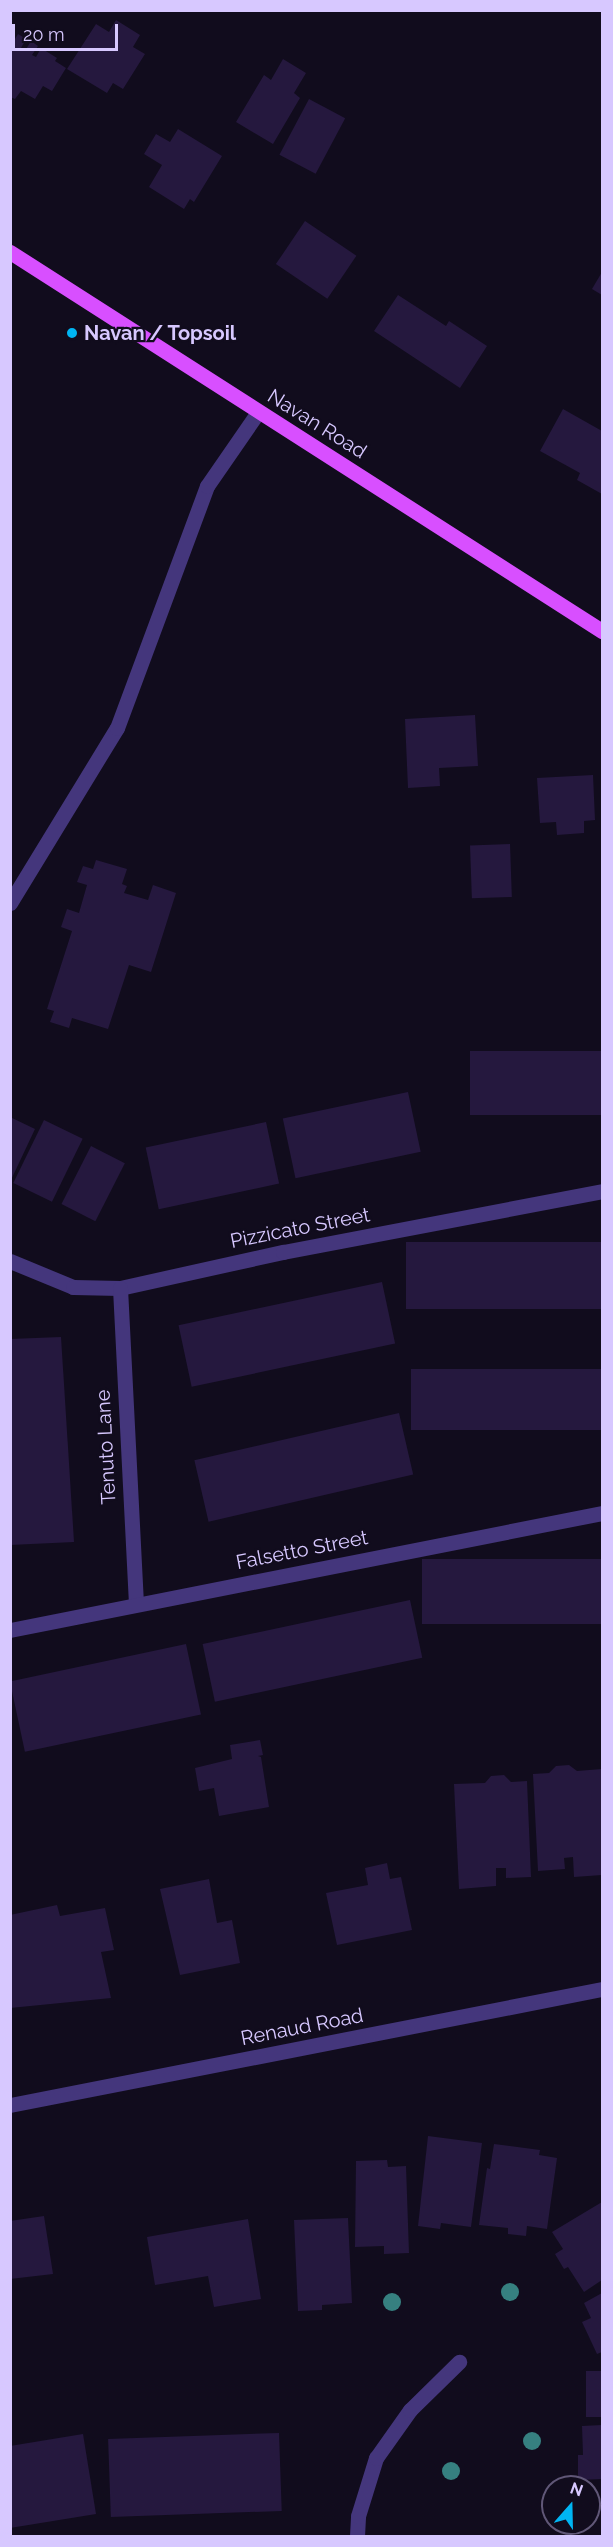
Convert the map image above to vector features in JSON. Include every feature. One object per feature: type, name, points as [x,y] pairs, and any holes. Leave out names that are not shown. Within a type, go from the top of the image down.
[{"type":"main road","name":"Navan Road","points":[[10,252],[603,631]]},
{"type":"street","points":[[10,903],[117,728],[207,486],[258,412]]},
{"type":"street","name":"Pizzicato Street","points":[[10,1261],[73,1287],[120,1288],[283,1252],[603,1191]]},
{"type":"street","name":"Tenuto Lane","points":[[120,1288],[136,1604]]},
{"type":"street","name":"Falsetto Street","points":[[10,1630],[603,1513]]},
{"type":"street","name":"Renaud Road","points":[[10,2105],[603,1989]]},
{"type":"street","points":[[357,2536],[358,2516],[376,2458],[410,2410],[459,2362]]},
{"type":"building","points":[[116,20],[140,35],[133,47],[145,54],[123,89],[113,83],[107,93],[67,69],[96,24],[109,32]]},
{"type":"building","points":[[18,34],[26,39],[21,48],[25,51],[31,41],[38,46],[32,55],[36,57],[41,48],[57,58],[55,61],[66,68],[52,91],[43,86],[35,99],[21,91],[15,99],[10,97],[10,41],[13,42]]},
{"type":"building","points":[[283,59],[306,73],[294,93],[300,98],[273,144],[236,122],[264,75],[271,80]]},
{"type":"building","points":[[309,99],[345,118],[316,174],[279,155]]},
{"type":"building","points":[[178,129],[222,156],[194,202],[190,199],[184,209],[149,187],[162,165],[144,154],[156,134],[170,142]]},
{"type":"building","points":[[305,221],[356,256],[327,299],[276,264]]},
{"type":"building","points":[[602,272],[602,295],[592,289]]},
{"type":"building","points":[[398,295],[446,326],[449,321],[487,346],[460,388],[374,331]]},
{"type":"building","points":[[563,409],[602,431],[602,494],[577,480],[580,473],[540,451]]},
{"type":"building","points":[[475,715],[478,766],[439,768],[440,786],[408,788],[405,719]]},
{"type":"building","points":[[593,775],[595,820],[584,821],[584,833],[557,835],[556,822],[540,823],[537,778]]},
{"type":"building","points":[[510,844],[512,897],[472,898],[470,845]]},
{"type":"building","points":[[96,860],[127,869],[122,884],[127,886],[124,893],[148,900],[153,885],[176,893],[151,972],[129,965],[108,1029],[72,1018],[69,1028],[50,1022],[54,1011],[47,1009],[72,931],[61,927],[67,909],[79,913],[87,885],[77,882],[83,866],[93,869]]},
{"type":"building","points":[[470,1051],[602,1051],[602,1115],[470,1115]]},
{"type":"building","points":[[408,1092],[421,1152],[295,1178],[283,1119]]},
{"type":"building","points":[[10,1117],[35,1129],[10,1182]]},
{"type":"building","points":[[44,1120],[83,1139],[52,1202],[13,1183]]},
{"type":"building","points":[[266,1122],[279,1184],[159,1209],[146,1148]]},
{"type":"building","points":[[91,1146],[125,1163],[95,1221],[61,1204]]},
{"type":"building","points":[[406,1242],[602,1242],[602,1309],[406,1309]]},
{"type":"building","points":[[382,1282],[395,1344],[192,1387],[179,1325]]},
{"type":"building","points":[[61,1337],[74,1542],[10,1545],[10,1339]]},
{"type":"building","points":[[411,1369],[602,1369],[602,1430],[411,1430]]},
{"type":"building","points":[[399,1413],[413,1474],[209,1522],[194,1460]]},
{"type":"building","points":[[422,1559],[602,1559],[602,1624],[422,1624]]},
{"type":"building","points":[[410,1600],[422,1658],[215,1702],[203,1644]]},
{"type":"building","points":[[186,1644],[201,1714],[25,1752],[10,1681]]},
{"type":"building","points":[[260,1740],[263,1755],[258,1756],[261,1757],[269,1807],[219,1816],[214,1788],[199,1791],[195,1768],[232,1759],[230,1745]]},
{"type":"building","points":[[569,1765],[577,1771],[602,1769],[602,1875],[574,1877],[573,1857],[564,1858],[565,1869],[538,1871],[533,1774],[549,1773],[556,1766]]},
{"type":"building","points":[[504,1775],[511,1782],[527,1781],[531,1877],[506,1878],[506,1868],[496,1868],[496,1886],[459,1889],[454,1784],[485,1783],[491,1776]]},
{"type":"building","points":[[387,1863],[390,1879],[401,1877],[412,1930],[337,1945],[326,1893],[368,1885],[365,1868]]},
{"type":"building","points":[[209,1879],[217,1923],[232,1920],[240,1963],[180,1975],[160,1889]]},
{"type":"building","points":[[57,1905],[60,1916],[105,1908],[114,1950],[101,1952],[111,1998],[10,2008],[10,1915]]},
{"type":"building","points":[[428,2136],[482,2143],[471,2227],[441,2223],[440,2229],[418,2226]]},
{"type":"building","points":[[494,2144],[540,2150],[539,2155],[557,2158],[547,2229],[527,2226],[526,2236],[508,2234],[508,2228],[479,2225],[487,2168],[490,2169]]},
{"type":"building","points":[[387,2160],[388,2167],[406,2166],[409,2253],[384,2254],[384,2246],[355,2247],[356,2161]]},
{"type":"building","points":[[602,2202],[602,2280],[584,2292],[568,2267],[564,2269],[555,2254],[563,2249],[552,2232]]},
{"type":"building","points":[[44,2216],[53,2274],[10,2279],[10,2221]]},
{"type":"building","points":[[348,2218],[352,2303],[322,2305],[322,2310],[298,2311],[294,2220]]},
{"type":"building","points":[[248,2219],[261,2299],[214,2307],[208,2276],[155,2285],[147,2237]]},
{"type":"building","points":[[602,2293],[602,2352],[597,2354],[582,2322],[591,2318],[584,2303]]},
{"type":"building","points":[[586,2371],[602,2371],[602,2417],[586,2417]]},
{"type":"building","points":[[602,2425],[602,2479],[601,2475],[578,2475],[578,2455],[583,2455],[582,2426]]},
{"type":"building","points":[[279,2433],[282,2511],[111,2517],[108,2439]]},
{"type":"building","points":[[83,2434],[96,2514],[10,2528],[10,2446]]},
{"type":"place","name":"Navan / Topsoil","points":[[72,333]]}]
